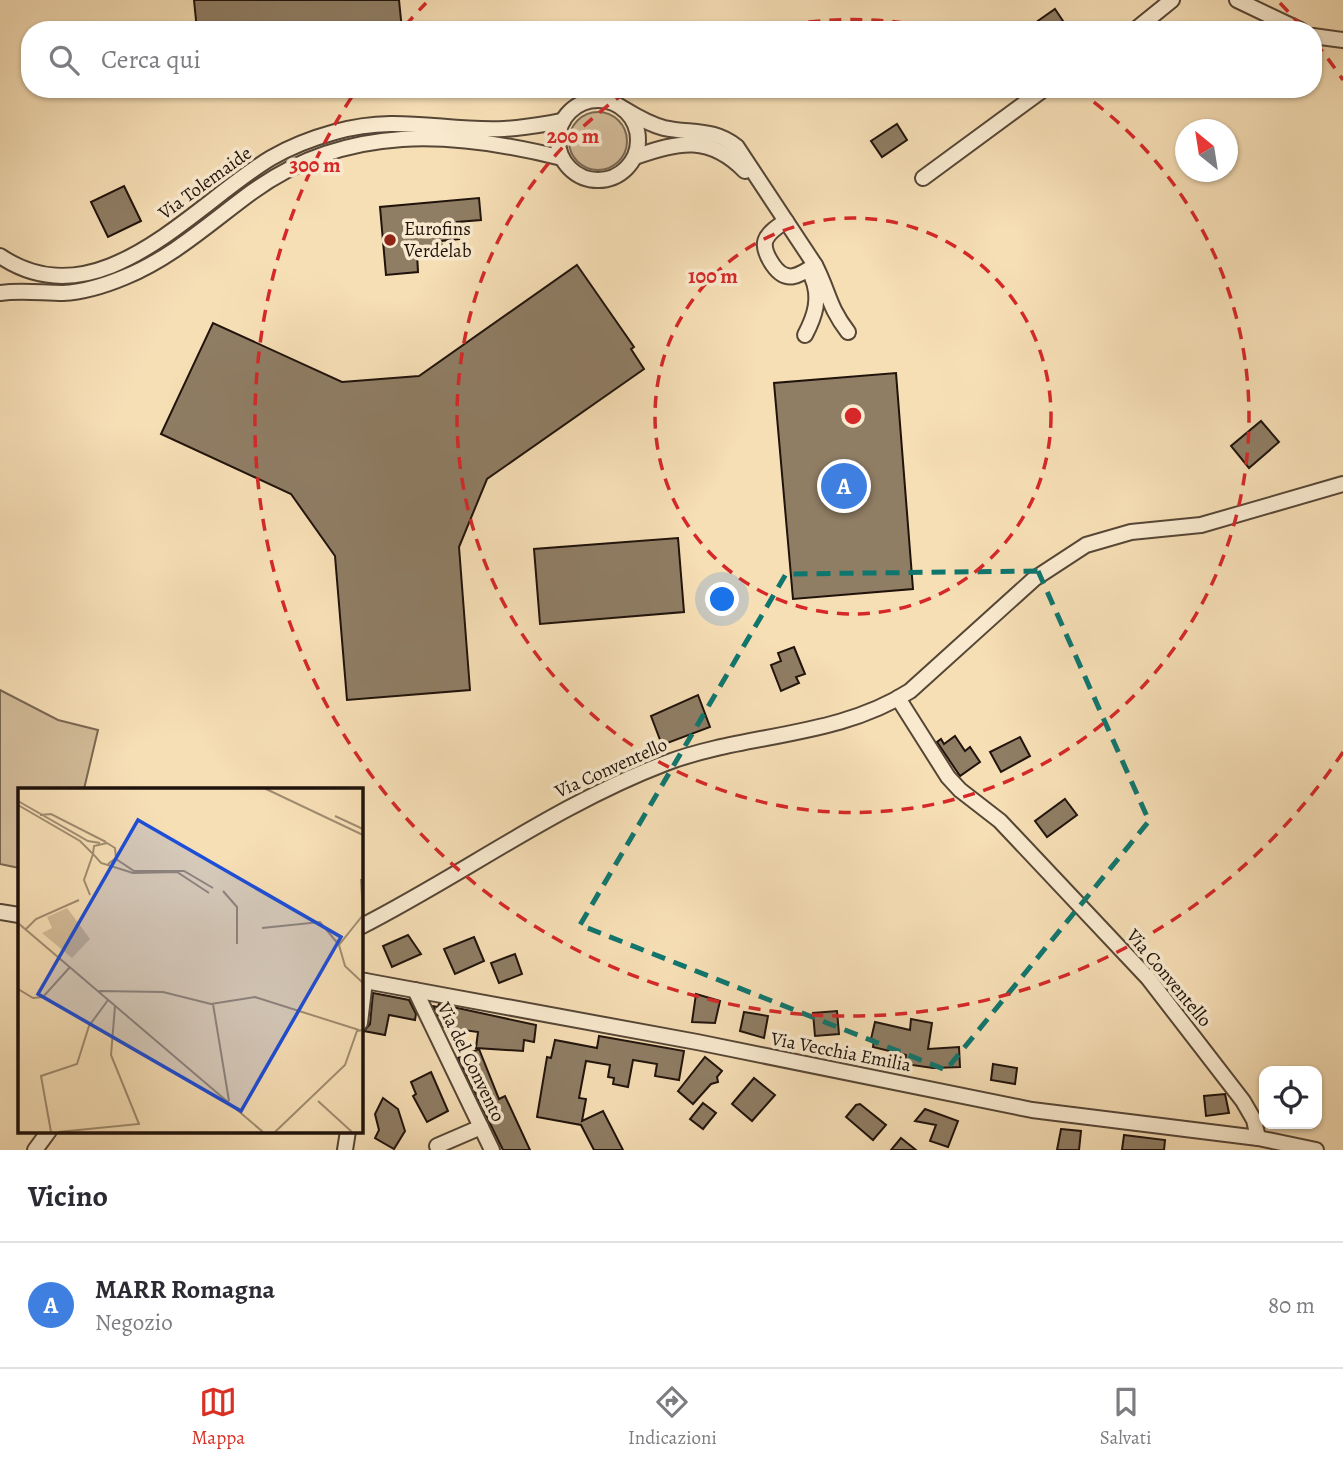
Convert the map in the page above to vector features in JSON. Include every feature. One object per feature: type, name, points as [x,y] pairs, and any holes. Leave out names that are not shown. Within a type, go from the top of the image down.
[{"type":"street","points":[[1146,21],[1172,0]]},
{"type":"street","points":[[1237,0],[1281,21]]},
{"type":"street","points":[[1322,37],[1343,40]]},
{"type":"street","points":[[923,178],[1032,98]]},
{"type":"street","name":"Via Tolemaide","points":[[0,257],[12,264],[44,274],[84,274],[121,263],[148,249],[272,158],[333,132],[372,122],[503,129],[563,121],[573,109],[591,101],[613,103],[662,127],[708,131],[726,138],[737,147],[783,223]]},
{"type":"street","points":[[624,109],[638,131],[635,157],[661,148],[688,144],[713,146],[729,154],[745,171],[824,282],[828,302],[848,332]]},
{"type":"street","points":[[562,158],[559,133],[563,121]]},
{"type":"street","name":"Via Tolemaide","points":[[0,293],[17,290],[66,293],[93,288],[126,277],[175,250],[278,174],[343,147],[413,137],[498,142],[562,158],[569,169],[592,180],[617,176],[635,157]]},
{"type":"street","points":[[783,223],[763,244],[764,251],[779,274],[786,278],[800,275],[812,267]]},
{"type":"street","points":[[805,335],[817,307],[812,267]]},
{"type":"street","name":"Via Conventello","points":[[362,926],[426,893],[511,838],[615,784],[669,762],[721,747],[833,724],[898,698],[1034,579],[1086,545],[1131,533],[1201,525],[1343,484]]},
{"type":"street","name":"Via Conventello","points":[[898,698],[936,761],[954,783],[1000,821],[1148,978],[1243,1101],[1254,1120],[1258,1138]]},
{"type":"street","points":[[0,912],[18,915]]},
{"type":"street","name":"Via Vecchia Emilia","points":[[363,981],[696,1042],[1032,1110],[1258,1138],[1316,1150]]},
{"type":"street","name":"Via del Convento","points":[[415,990],[492,1150]]},
{"type":"street","points":[[437,1146],[481,1126]]},
{"type":"street","points":[[35,1150],[48,1132]]},
{"type":"street","points":[[345,1150],[348,1132]]},
{"type":"highlighted area","points":[[1038,571],[1149,821],[946,1070],[580,925],[786,574]]},
{"type":"shaded area","points":[[598,112],[614,117],[622,125],[627,141],[622,157],[614,165],[598,170],[582,165],[574,157],[569,141],[574,125],[582,117]]},
{"type":"shaded area","points":[[0,690],[58,720],[98,730],[84,788],[18,788],[18,868],[0,864]]},
{"type":"building","points":[[194,0],[399,0],[401,21],[196,21]]},
{"type":"building","points":[[1055,9],[1063,21],[1038,21]]},
{"type":"building","points":[[897,124],[907,140],[882,157],[871,141]]},
{"type":"building","points":[[124,186],[141,221],[108,237],[91,202]]},
{"type":"building","points":[[479,198],[481,220],[457,222],[459,239],[441,241],[442,250],[417,253],[418,272],[386,275],[380,207]]},
{"type":"building","points":[[577,265],[634,347],[631,349],[644,369],[487,479],[459,547],[470,690],[347,700],[335,556],[291,494],[161,434],[213,323],[342,382],[419,376]]},
{"type":"building","points":[[896,373],[913,589],[793,599],[774,383]]},
{"type":"building","points":[[1261,421],[1279,442],[1249,468],[1231,446]]},
{"type":"building","points":[[678,538],[684,612],[540,624],[534,549]]},
{"type":"building","points":[[794,647],[805,674],[796,677],[799,683],[781,691],[771,665],[781,661],[778,653]]},
{"type":"building","points":[[698,695],[710,727],[662,745],[651,716]]},
{"type":"building","points":[[955,736],[965,751],[970,747],[980,762],[960,776],[937,742],[941,739],[944,744]]},
{"type":"building","points":[[1020,737],[1030,756],[1001,772],[990,752]]},
{"type":"building","points":[[1065,799],[1077,815],[1047,837],[1035,821]]},
{"type":"building","points":[[408,935],[421,954],[392,967],[383,946]]},
{"type":"building","points":[[474,937],[484,961],[455,974],[444,949]]},
{"type":"building","points":[[515,954],[522,974],[499,983],[491,963]]},
{"type":"building","points":[[373,993],[409,1000],[416,1014],[415,1020],[389,1015],[385,1035],[364,1031],[370,1024]]},
{"type":"building","points":[[696,994],[720,1001],[715,1023],[692,1022]]},
{"type":"building","points":[[439,1004],[536,1025],[534,1042],[524,1040],[523,1051],[476,1048],[478,1032],[443,1027],[433,1006],[438,1007]]},
{"type":"building","points":[[837,1011],[839,1034],[815,1036],[813,1013]]},
{"type":"building","points":[[744,1012],[768,1016],[764,1038],[740,1031]]},
{"type":"building","points":[[911,1019],[932,1023],[928,1049],[959,1047],[960,1067],[933,1068],[905,1064],[906,1055],[873,1047],[874,1040],[871,1039],[875,1022],[910,1030]]},
{"type":"building","points":[[599,1036],[684,1051],[679,1080],[655,1076],[657,1064],[633,1060],[628,1087],[613,1084],[614,1078],[608,1077],[610,1065],[586,1061],[579,1098],[586,1099],[582,1121],[603,1111],[623,1150],[594,1150],[581,1125],[537,1117],[547,1057],[551,1058],[555,1040],[597,1048]]},
{"type":"building","points":[[479,1049],[499,1099],[505,1096],[530,1150],[503,1150],[458,1058]]},
{"type":"building","points":[[705,1057],[722,1071],[717,1077],[718,1082],[711,1084],[693,1104],[678,1091]]},
{"type":"building","points":[[993,1064],[1017,1068],[1015,1084],[991,1080]]},
{"type":"building","points":[[431,1072],[448,1111],[427,1122],[413,1096],[416,1094],[411,1082]]},
{"type":"building","points":[[754,1078],[775,1095],[752,1121],[732,1104]]},
{"type":"building","points":[[1225,1094],[1229,1113],[1206,1116],[1204,1096]]},
{"type":"building","points":[[383,1098],[398,1109],[405,1131],[394,1149],[375,1138],[379,1130],[375,1114]]},
{"type":"building","points":[[703,1103],[716,1113],[703,1129],[690,1119]]},
{"type":"building","points":[[860,1104],[886,1125],[873,1140],[846,1117]]},
{"type":"building","points":[[925,1109],[958,1121],[948,1147],[930,1141],[936,1125],[915,1121]]},
{"type":"building","points":[[1061,1129],[1081,1131],[1079,1150],[1057,1150]]},
{"type":"building","points":[[1124,1135],[1165,1140],[1164,1150],[1122,1150]]},
{"type":"building","points":[[901,1138],[916,1150],[891,1150]]},
{"type":"place","name":"Eurofins Verdelab","points":[[390,240]]},
{"type":"place","name":"MARR Romagna","points":[[844,486]]}]
